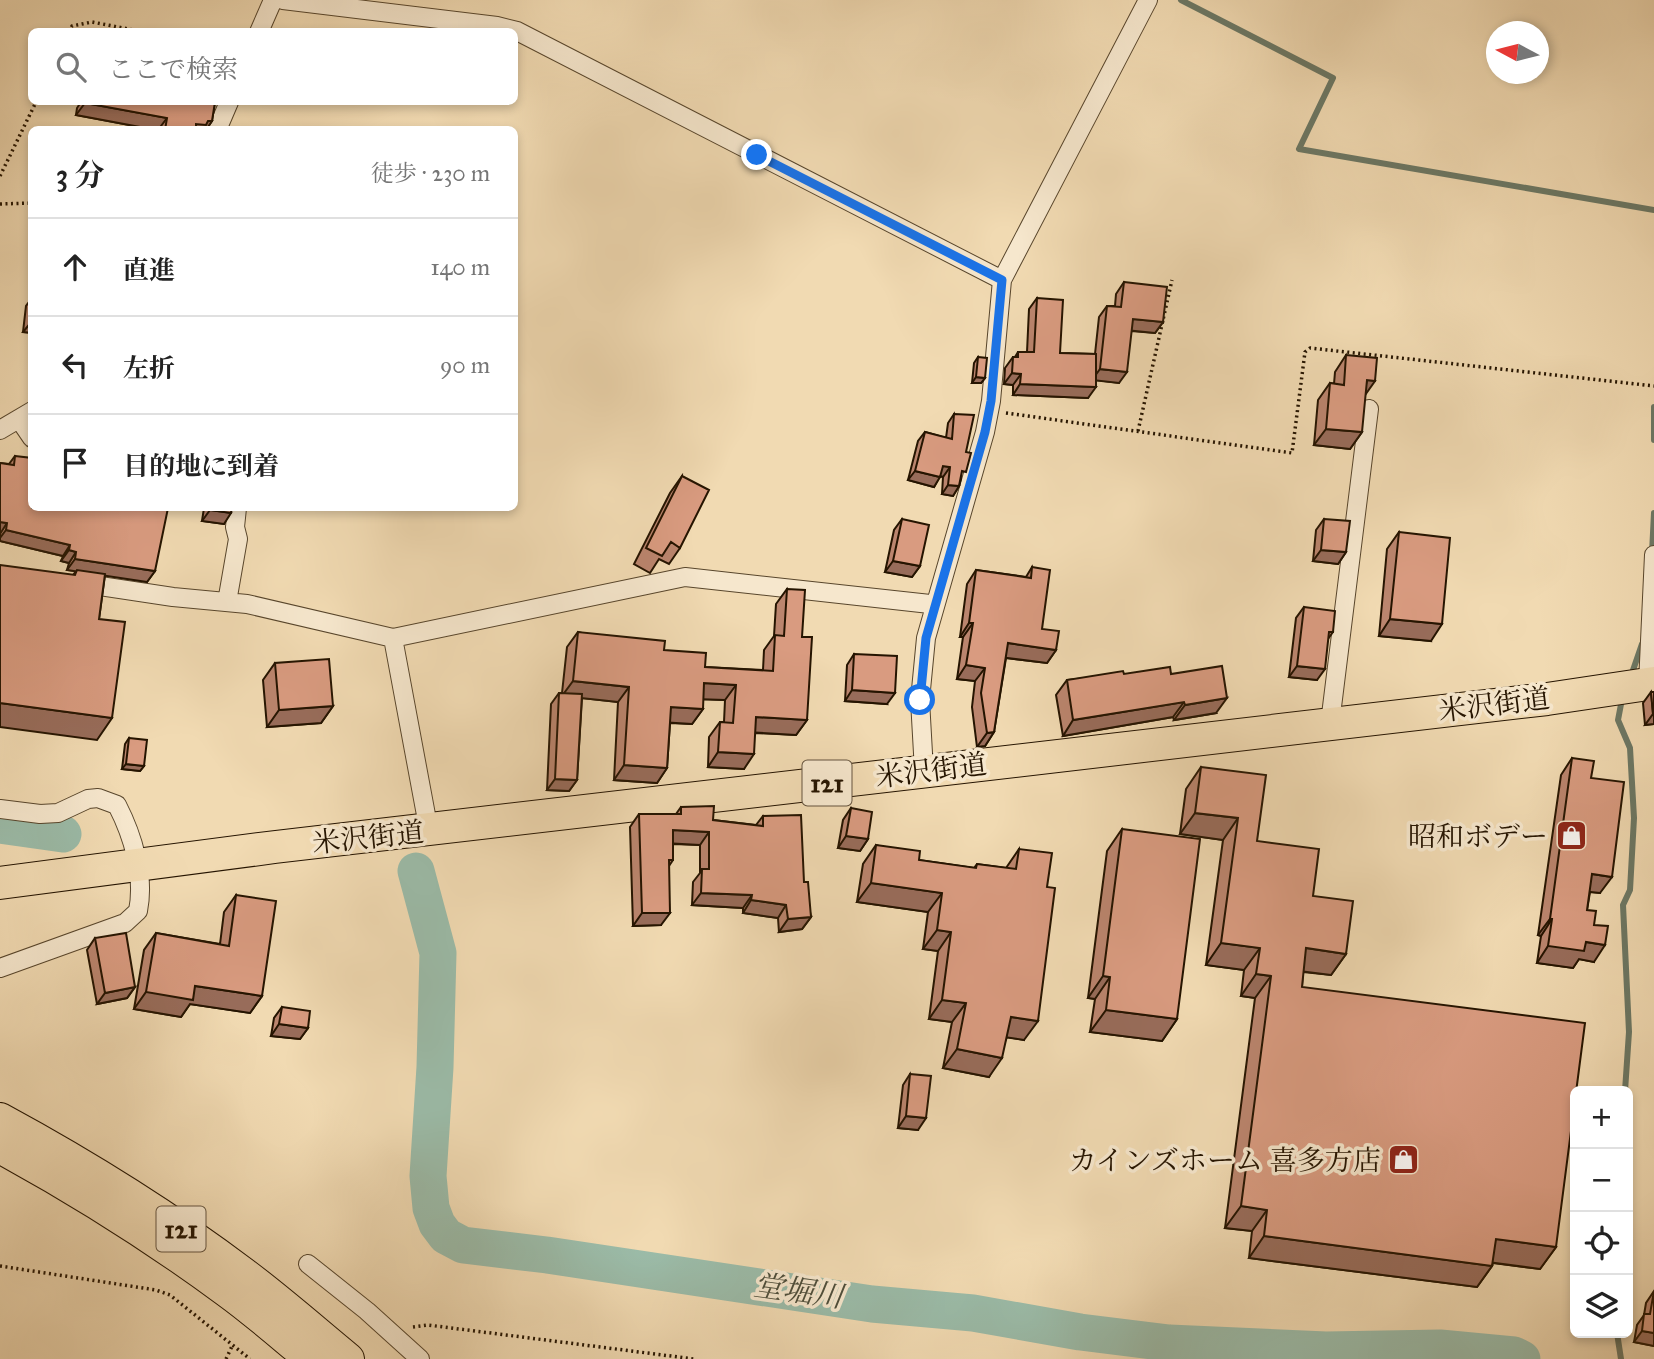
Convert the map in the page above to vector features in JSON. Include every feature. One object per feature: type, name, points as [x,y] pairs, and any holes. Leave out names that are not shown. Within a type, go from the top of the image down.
[{"type":"highway","name":"米沢街道","points":[[0,883],[275,847],[1548,699],[1651,684]]},
{"type":"highway","name":"121","points":[[0,1119],[81,1164],[150,1208],[246,1275],[348,1359]]},
{"type":"highway","name":"121","points":[[0,1147],[69,1185],[138,1229],[229,1292],[311,1359]]},
{"type":"street","points":[[261,28],[272,0]]},
{"type":"street","points":[[283,0],[505,28]]},
{"type":"street","points":[[924,771],[920,700],[926,638],[989,411],[1002,280],[1148,0]]},
{"type":"street","points":[[518,32],[1002,280]]},
{"type":"street","points":[[219,126],[228,105]]},
{"type":"street","points":[[1330,723],[1369,409]]},
{"type":"street","points":[[0,430],[25,415]]},
{"type":"street","points":[[227,602],[237,539],[237,511]]},
{"type":"street","points":[[1651,684],[1654,555]]},
{"type":"street","points":[[63,581],[227,602],[279,611],[393,638],[685,578],[930,604]]},
{"type":"street","points":[[393,638],[429,831]]},
{"type":"street","points":[[0,809],[40,814],[58,813],[88,799],[98,798],[117,805],[127,822],[137,866],[140,902],[138,911],[130,919],[0,968]]},
{"type":"street","points":[[308,1264],[420,1359]]},
{"type":"path","points":[[71,28],[92,23],[121,28]]},
{"type":"path","points":[[0,176],[35,105]]},
{"type":"path","points":[[0,204],[28,203]]},
{"type":"path","points":[[1138,431],[1172,280]]},
{"type":"path","points":[[989,411],[1292,453],[1305,352],[1310,348],[1654,386]]},
{"type":"path","points":[[0,1266],[156,1290],[170,1295],[250,1359]]},
{"type":"path","points":[[395,1336],[413,1327],[428,1325],[694,1359]]},
{"type":"path","points":[[226,1359],[233,1345]]},
{"type":"building","points":[[96,105],[215,105],[212,121],[208,121],[206,125],[166,126],[167,118]]},
{"type":"building","points":[[1124,282],[1167,287],[1163,322],[1133,319],[1127,372],[1100,369],[1107,306],[1121,307]]},
{"type":"building","points":[[1037,298],[1063,300],[1060,353],[1096,354],[1096,387],[1020,384],[1021,374],[1012,373],[1013,357],[1018,357],[1018,352],[1034,352]]},
{"type":"building","points":[[1346,355],[1377,358],[1375,381],[1367,380],[1362,432],[1326,429],[1330,383],[1344,385]]},
{"type":"building","points":[[978,357],[987,358],[985,378],[976,377]]},
{"type":"building","points":[[954,414],[974,415],[966,452],[971,453],[966,472],[962,471],[959,486],[948,485],[950,467],[943,466],[940,477],[915,471],[925,432],[952,439]]},
{"type":"building","points":[[15,456],[28,458],[28,511],[167,511],[155,571],[75,559],[76,552],[69,550],[70,545],[6,530],[7,523],[0,522],[0,463],[14,465]]},
{"type":"building","points":[[682,476],[709,490],[680,548],[671,542],[662,556],[646,548]]},
{"type":"building","points":[[902,519],[929,525],[920,566],[893,561]]},
{"type":"building","points":[[1324,519],[1350,521],[1346,552],[1321,550]]},
{"type":"building","points":[[1399,532],[1450,538],[1442,624],[1390,619]]},
{"type":"building","points":[[0,565],[75,575],[77,570],[105,574],[99,619],[125,622],[112,718],[0,703]]},
{"type":"building","points":[[1032,567],[1050,570],[1042,629],[1059,631],[1056,650],[1008,643],[994,732],[987,733],[981,693],[985,668],[966,665],[973,623],[969,623],[976,570],[1031,578]]},
{"type":"building","points":[[787,589],[805,590],[802,637],[812,637],[807,720],[756,717],[754,754],[718,752],[720,722],[733,723],[736,685],[704,683],[703,709],[671,707],[667,768],[624,765],[629,687],[573,681],[578,632],[665,641],[664,650],[706,653],[705,667],[773,671],[775,635],[784,636]]},
{"type":"building","points":[[1304,607],[1335,611],[1333,632],[1329,632],[1325,669],[1297,666]]},
{"type":"building","points":[[854,654],[897,656],[895,693],[852,690]]},
{"type":"building","points":[[329,659],[333,706],[279,710],[275,663]]},
{"type":"building","points":[[1222,666],[1227,698],[1185,705],[1184,702],[1073,720],[1067,680],[1123,671],[1124,674],[1170,667],[1171,674]]},
{"type":"building","points":[[1651,692],[1654,692],[1653,714]]},
{"type":"building","points":[[559,693],[582,694],[577,780],[555,779]]},
{"type":"building","points":[[129,738],[147,740],[144,766],[126,764]]},
{"type":"building","points":[[1572,758],[1594,761],[1591,778],[1624,782],[1612,877],[1592,874],[1587,910],[1596,911],[1594,925],[1608,926],[1605,945],[1586,942],[1584,951],[1548,946]]},
{"type":"building","points":[[1201,767],[1266,775],[1257,841],[1319,849],[1313,896],[1353,901],[1346,954],[1306,948],[1302,987],[1585,1023],[1577,1086],[1570,1086],[1570,1139],[1556,1247],[1496,1239],[1492,1266],[1264,1236],[1267,1210],[1241,1206],[1271,976],[1256,974],[1260,948],[1221,943],[1238,818],[1195,813]]},
{"type":"building","points":[[714,806],[713,820],[763,826],[763,816],[801,815],[804,882],[808,882],[811,917],[788,919],[786,905],[751,900],[752,895],[701,893],[702,869],[709,869],[709,832],[673,830],[673,860],[669,860],[670,913],[642,913],[639,814],[681,814],[681,807]]},
{"type":"building","points":[[851,808],[872,812],[868,839],[846,836]]},
{"type":"building","points":[[1122,829],[1200,839],[1177,1019],[1106,1010],[1110,977],[1103,976]]},
{"type":"building","points":[[876,845],[920,851],[919,860],[976,868],[977,864],[1016,869],[1019,849],[1052,853],[1047,887],[1055,888],[1038,1021],[1011,1017],[1002,1058],[957,1049],[966,1003],[942,1000],[951,932],[937,930],[942,893],[871,883]]},
{"type":"building","points":[[236,895],[276,901],[262,996],[195,986],[193,1000],[146,992],[156,933],[229,946]]},
{"type":"building","points":[[126,933],[135,987],[105,993],[95,938]]},
{"type":"building","points":[[282,1007],[310,1011],[308,1028],[279,1024]]},
{"type":"building","points":[[910,1074],[931,1076],[926,1118],[906,1116]]},
{"type":"building","points":[[1654,1291],[1654,1333],[1642,1331],[1644,1314],[1650,1314]]},
{"type":"waterway","points":[[1181,0],[1333,78],[1299,149],[1654,210]]},
{"type":"waterway","points":[[1654,407],[1654,440]]},
{"type":"waterway","points":[[1652,553],[1654,513]]},
{"type":"waterway","points":[[1631,676],[1642,644]]},
{"type":"waterway","points":[[1622,699],[1618,720],[1630,748],[1634,818],[1630,890],[1623,905],[1629,1032],[1625,1086]]},
{"type":"waterway","name":"堂堀川","points":[[0,825],[63,834]]},
{"type":"waterway","name":"堂堀川","points":[[416,871],[438,953],[435,1067],[428,1176],[431,1208],[437,1224],[446,1236],[463,1245],[872,1304],[973,1313],[1080,1332],[1169,1343],[1326,1350],[1440,1348],[1514,1355],[1522,1359]]},
{"type":"waterway","points":[[1618,1338],[1621,1359]]},
{"type":"place","name":"昭和ボデー","points":[[1571,836]]},
{"type":"place","name":"カインズホーム 喜多方店","points":[[1404,1160]]},
{"type":"route","points":[[757,155],[1002,280],[991,401],[985,432],[926,638],[920,700]]}]
